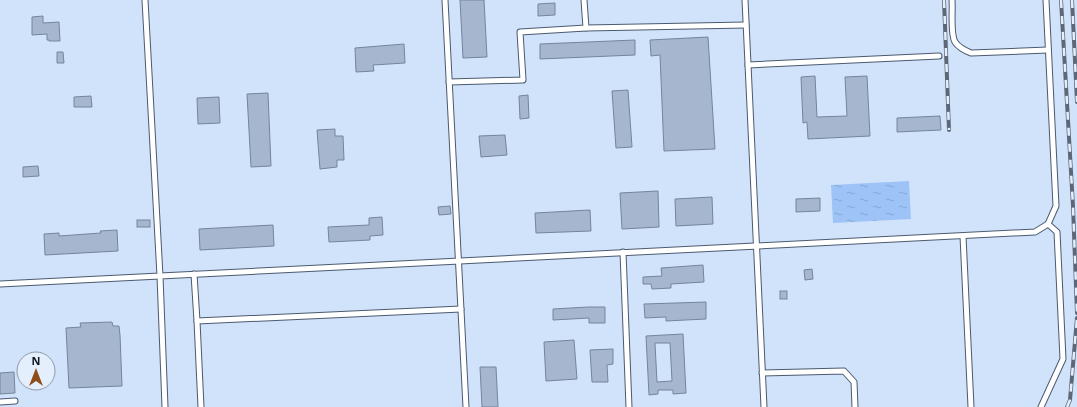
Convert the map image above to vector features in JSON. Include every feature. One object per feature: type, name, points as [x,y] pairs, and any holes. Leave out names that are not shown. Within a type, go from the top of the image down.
[{"type":"lane","points":[[144,0],[160,276],[165,407]]},
{"type":"lane","points":[[445,0],[466,407]]},
{"type":"lane","points":[[584,0],[586,28]]},
{"type":"lane","points":[[745,0],[764,407]]},
{"type":"lane","points":[[952,0],[953,35],[956,43],[962,49],[971,53],[1048,50]]},
{"type":"lane","points":[[0,284],[1035,232],[1048,224],[1056,206],[1046,0]]},
{"type":"lane","points":[[450,82],[524,80],[520,32],[586,28],[746,25]]},
{"type":"lane","points":[[748,65],[939,56]]},
{"type":"lane","points":[[1041,407],[1063,359],[1057,232],[1048,224]]},
{"type":"lane","points":[[963,236],[971,407]]},
{"type":"lane","points":[[623,252],[629,407]]},
{"type":"lane","points":[[194,274],[198,321],[200,407]]},
{"type":"lane","points":[[198,321],[461,309]]},
{"type":"lane","points":[[762,372],[844,371],[854,382],[855,407]]},
{"type":"lane","points":[[0,402],[15,401]]},
{"type":"water","points":[[909,181],[911,219],[833,223],[831,185]]},
{"type":"building","points":[[460,0],[484,0],[487,57],[463,58]]},
{"type":"building","points":[[555,3],[555,15],[538,16],[538,4]]},
{"type":"building","points":[[43,16],[43,23],[59,22],[60,41],[47,40],[47,34],[32,35],[32,17]]},
{"type":"building","points":[[708,37],[715,149],[664,151],[660,55],[651,56],[650,40]]},
{"type":"building","points":[[635,40],[635,55],[540,59],[540,44]]},
{"type":"building","points":[[404,44],[405,63],[373,65],[374,71],[356,72],[355,48]]},
{"type":"building","points":[[57,52],[63,52],[64,63],[57,63]]},
{"type":"building","points":[[815,76],[817,117],[847,116],[845,77],[867,76],[870,136],[808,139],[807,122],[803,123],[801,77]]},
{"type":"building","points":[[628,90],[632,147],[616,148],[612,91]]},
{"type":"building","points":[[268,93],[271,166],[251,167],[247,94]]},
{"type":"building","points":[[528,95],[529,118],[520,119],[519,96]]},
{"type":"building","points":[[91,96],[92,107],[74,107],[74,97]]},
{"type":"building","points":[[219,97],[220,123],[198,124],[197,98]]},
{"type":"building","points":[[940,116],[941,130],[897,132],[897,118]]},
{"type":"building","points":[[335,129],[335,136],[343,136],[344,160],[337,160],[337,167],[320,169],[317,130]]},
{"type":"building","points":[[505,135],[507,155],[481,157],[479,136]]},
{"type":"building","points":[[38,166],[39,176],[23,177],[23,167]]},
{"type":"building","points":[[658,191],[659,227],[622,229],[620,193]]},
{"type":"building","points":[[712,197],[713,224],[676,226],[675,199]]},
{"type":"building","points":[[820,198],[820,211],[796,212],[796,199]]},
{"type":"building","points":[[450,206],[451,214],[439,215],[438,207]]},
{"type":"building","points":[[590,210],[591,231],[536,233],[535,213]]},
{"type":"building","points":[[382,217],[383,235],[370,236],[370,240],[329,242],[328,227],[369,225],[369,218]]},
{"type":"building","points":[[137,220],[150,220],[150,227],[137,227]]},
{"type":"building","points":[[273,225],[274,246],[200,250],[199,229]]},
{"type":"building","points":[[117,230],[118,251],[45,255],[44,234],[59,233],[59,236],[101,233],[100,231]]},
{"type":"building","points":[[703,265],[704,282],[671,284],[671,288],[652,289],[651,284],[643,284],[643,277],[662,276],[661,268]]},
{"type":"building","points":[[812,269],[813,279],[805,280],[804,270]]},
{"type":"building","points":[[780,291],[787,291],[787,299],[780,299]]},
{"type":"building","points":[[706,302],[706,319],[666,321],[666,317],[645,318],[644,304]]},
{"type":"building","points":[[605,307],[605,323],[589,323],[589,318],[553,320],[553,309]]},
{"type":"building","points":[[112,322],[113,326],[119,326],[122,386],[69,388],[66,328],[81,327],[80,323]]},
{"type":"building","points":[[683,334],[686,393],[673,394],[673,390],[658,390],[658,394],[649,395],[646,336]],"holes":[[[655,343],[670,343],[672,381],[657,382]]]},
{"type":"building","points":[[574,340],[577,379],[546,381],[544,342]]},
{"type":"building","points":[[613,349],[613,364],[607,365],[608,382],[592,382],[590,350]]},
{"type":"building","points":[[480,367],[496,367],[498,407],[482,407]]},
{"type":"building","points":[[14,372],[15,393],[0,394],[0,373]]},
{"type":"railway","points":[[944,0],[949,130]]},
{"type":"railway","points":[[1061,0],[1073,206],[1077,313]]},
{"type":"railway","points":[[1072,0],[1077,102]]},
{"type":"railway","points":[[1067,407],[1070,400],[1077,318]]}]
